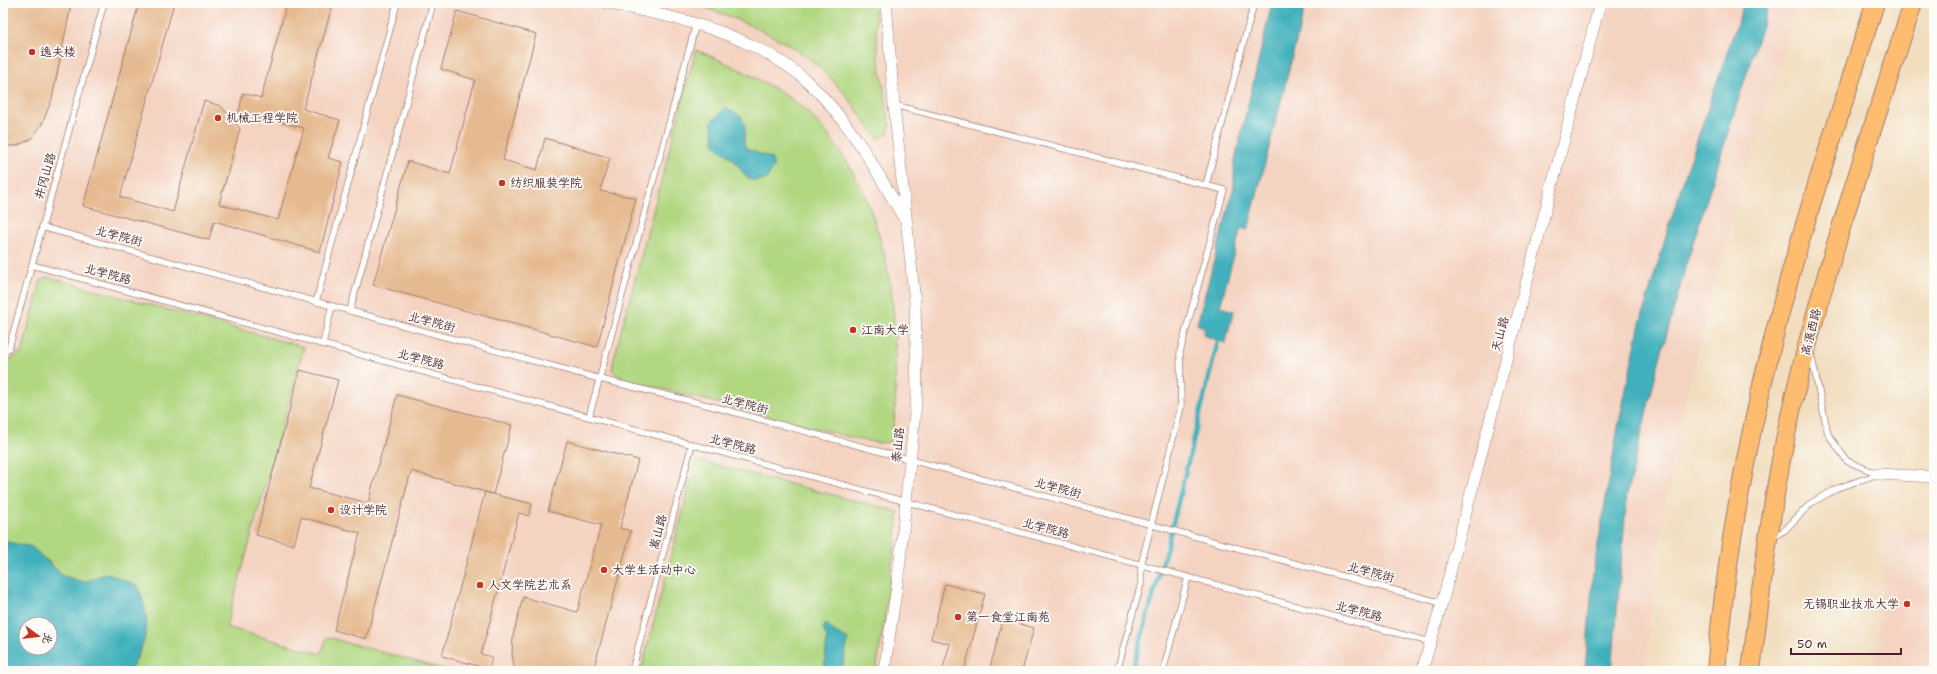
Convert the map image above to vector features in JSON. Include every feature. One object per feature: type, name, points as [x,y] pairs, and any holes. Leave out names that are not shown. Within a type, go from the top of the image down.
[{"type":"main road","points":[[1716,671],[1719,637],[1734,527],[1751,436],[1772,343],[1797,252],[1875,3]]},
{"type":"main road","name":"高浪西路","points":[[1752,671],[1767,542],[1794,399],[1821,292],[1913,3]]},
{"type":"street","points":[[607,3],[696,24],[733,38],[774,58],[807,81],[832,107],[858,140],[906,221]]},
{"type":"street","name":"泰山路","points":[[884,671],[898,579],[917,393],[916,310],[894,105],[886,3]]},
{"type":"street","name":"天山路","points":[[1422,671],[1442,603],[1600,3]]},
{"type":"street","points":[[1878,474],[1934,477]]},
{"type":"lane","name":"井冈山路","points":[[3,351],[9,348],[104,3]]},
{"type":"lane","points":[[316,302],[397,3]]},
{"type":"lane","points":[[350,311],[433,3]]},
{"type":"lane","points":[[1206,185],[1254,3]]},
{"type":"lane","points":[[589,417],[696,24]]},
{"type":"lane","points":[[894,105],[1224,190],[1180,352],[1181,407],[1141,565],[1142,584],[1117,671]]},
{"type":"lane","name":"北学院街","points":[[42,227],[600,379],[711,406],[1442,603]]},
{"type":"lane","name":"北学院路","points":[[32,265],[323,343],[589,417],[1430,642]]},
{"type":"lane","points":[[323,343],[332,306]]},
{"type":"lane","points":[[1809,339],[1828,434],[1847,461],[1878,474]]},
{"type":"lane","name":"嵩山路","points":[[632,671],[692,444]]},
{"type":"lane","points":[[1767,542],[1785,530],[1811,503],[1838,488],[1878,474]]},
{"type":"lane","points":[[1163,671],[1188,577]]},
{"type":"shaded area","name":"江南大学","points":[[3,3],[1799,3],[1727,234],[1679,425],[1653,583],[1645,671],[3,671]]},
{"type":"shaded area","name":"无锡职业技术大学","points":[[1934,530],[1934,671],[1875,671],[1886,536]]},
{"type":"green space","points":[[691,3],[874,3],[878,55],[890,125],[888,134],[879,139],[837,86],[811,60],[796,49],[761,30],[724,14]]},
{"type":"green space","points":[[696,50],[749,74],[800,105],[824,129],[844,157],[860,186],[873,218],[883,251],[890,284],[894,318],[896,385],[893,432],[890,442],[878,443],[857,439],[620,378],[612,370]]},
{"type":"green space","points":[[48,277],[304,347],[226,627],[321,654],[327,637],[450,671],[130,671],[141,650],[107,573],[84,582],[63,576],[47,560],[8,542],[3,543],[3,364],[22,352],[41,280]]},
{"type":"green space","points":[[696,460],[899,512],[876,671],[641,671]]},
{"type":"water","points":[[1272,3],[1306,3],[1248,230],[1241,228],[1220,307],[1234,311],[1225,343],[1203,335],[1205,328],[1197,324],[1234,187],[1234,164]]},
{"type":"water","points":[[1744,3],[1769,3],[1687,262],[1656,373],[1627,494],[1612,671],[1585,671],[1593,574],[1618,427],[1640,323],[1680,190]]},
{"type":"water","points":[[725,108],[741,116],[745,126],[744,143],[747,149],[771,158],[774,166],[767,179],[759,181],[749,179],[736,163],[715,144],[711,122]]},
{"type":"water","points":[[8,542],[32,547],[63,576],[84,582],[107,573],[138,586],[147,621],[145,638],[130,671],[3,671],[3,543]]},
{"type":"water","points":[[826,623],[832,630],[848,639],[842,671],[824,671],[827,638],[823,629]]},
{"type":"building","name":"逸夫楼","points":[[3,3],[63,3],[71,5],[52,99],[42,124],[31,139],[16,146],[3,146]]},
{"type":"building","points":[[139,3],[174,3],[120,197],[173,212],[204,101],[221,106],[240,129],[219,204],[278,220],[304,128],[239,112],[243,93],[261,98],[287,3],[333,3],[303,109],[340,120],[328,158],[343,162],[320,252],[214,221],[209,240],[83,206]]},
{"type":"building","name":"纺织服装学院","points":[[457,11],[536,34],[503,160],[537,170],[545,138],[610,158],[600,191],[636,198],[597,347],[373,285],[408,161],[450,174],[475,80],[441,69]]},
{"type":"building","name":"设计学院","points":[[300,370],[338,380],[309,488],[368,503],[397,395],[512,425],[493,494],[411,471],[366,639],[334,630],[360,533],[301,517],[294,545],[256,535]]},
{"type":"building","name":"大学生活动中心","points":[[567,441],[638,460],[620,528],[631,531],[593,671],[515,671],[512,655],[513,636],[523,597],[577,612],[601,525],[548,511]]},
{"type":"building","name":"人文学院艺术系","points":[[485,492],[532,504],[529,516],[519,513],[481,654],[492,657],[489,669],[442,656]]},
{"type":"building","name":"第一食堂江南苑","points":[[945,584],[985,594],[964,671],[942,671],[950,644],[931,639]]},
{"type":"building","name":"第一食堂江南苑","points":[[1003,619],[1034,628],[1022,671],[989,671]]},
{"type":"waterway","points":[[1132,671],[1167,547],[1218,341]]},
{"type":"place","name":"逸夫楼","points":[[32,52]]},
{"type":"place","name":"机械工程学院","points":[[218,118]]},
{"type":"place","name":"纺织服装学院","points":[[502,183]]},
{"type":"place","name":"江南大学","points":[[853,330]]},
{"type":"place","name":"设计学院","points":[[331,510]]},
{"type":"place","name":"大学生活动中心","points":[[604,570]]},
{"type":"place","name":"人文学院艺术系","points":[[480,585]]},
{"type":"place","name":"无锡职业技术大学","points":[[1907,604]]},
{"type":"place","name":"第一食堂江南苑","points":[[958,617]]}]
